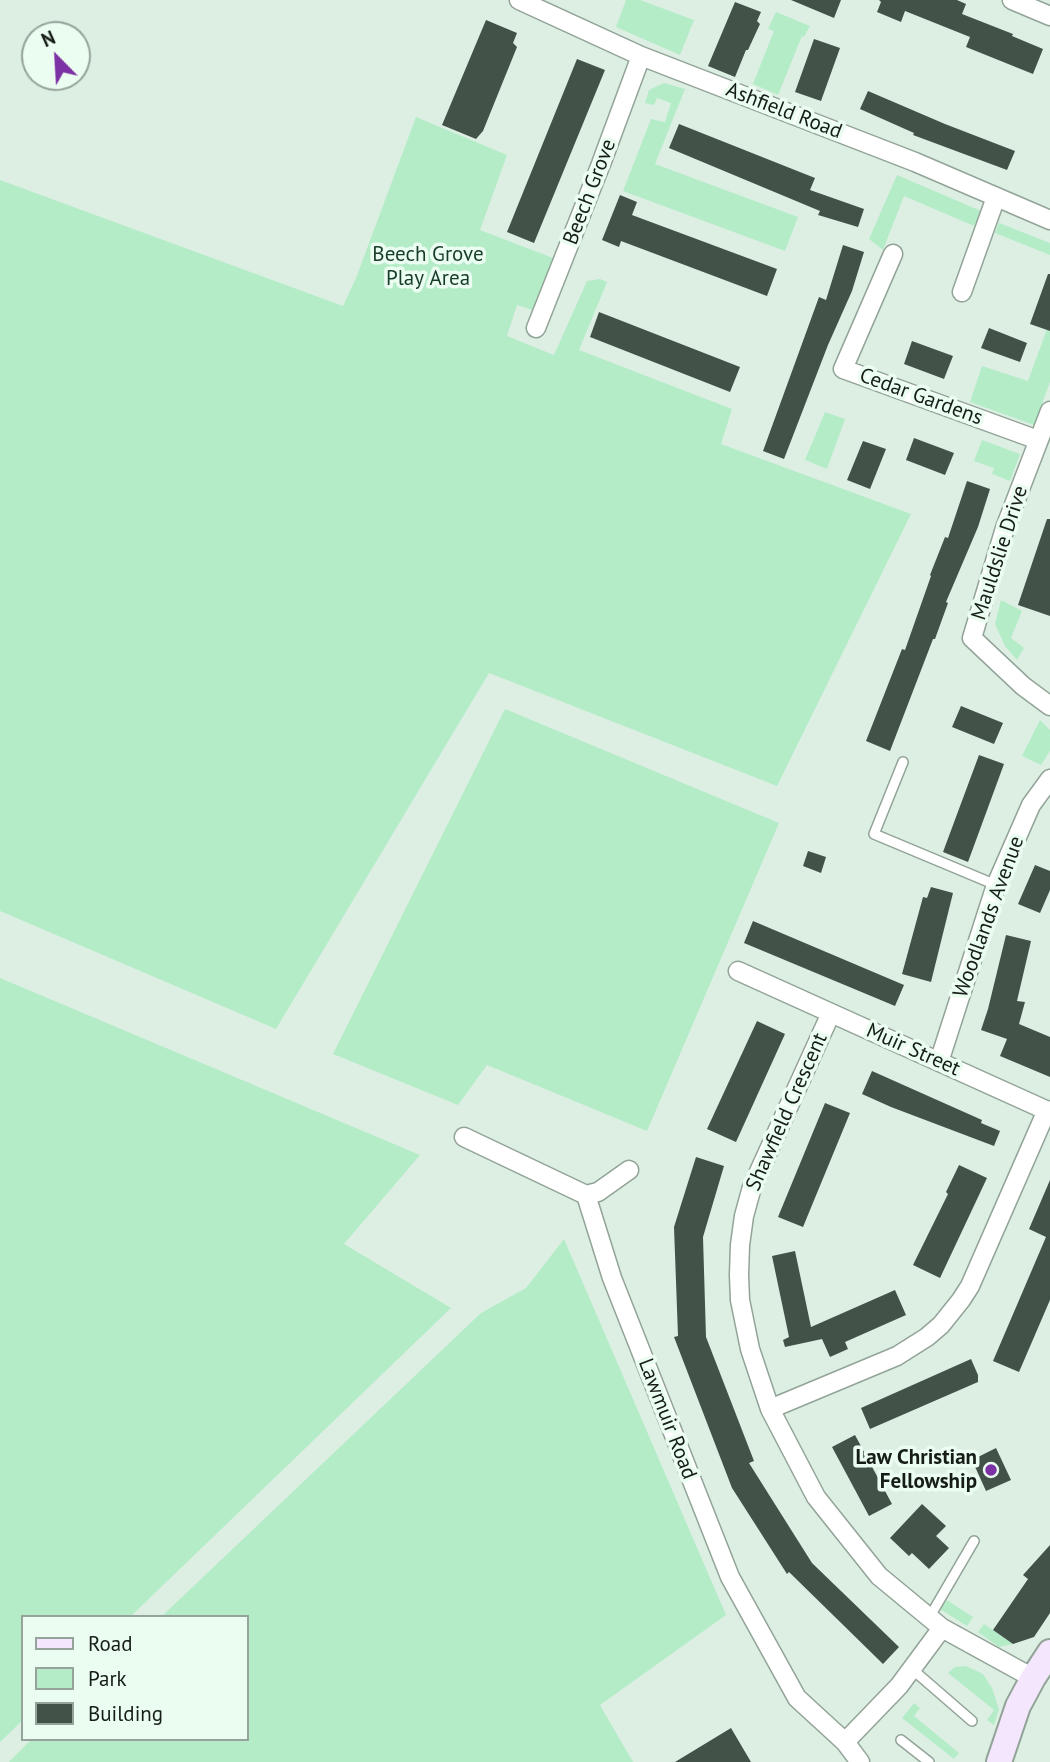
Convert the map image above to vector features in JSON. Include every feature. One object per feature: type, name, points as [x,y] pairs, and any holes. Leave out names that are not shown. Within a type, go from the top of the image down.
[{"type":"main road","points":[[999,1762],[1018,1706],[1050,1652]]},
{"type":"street","name":"Ashfield Road","points":[[519,0],[641,56],[902,157],[1050,220]]},
{"type":"street","points":[[1012,0],[1050,16]]},
{"type":"street","name":"Beech Grove","points":[[536,328],[641,56]]},
{"type":"street","points":[[962,292],[996,197]]},
{"type":"street","name":"Cedar Gardens","points":[[893,254],[843,369],[1038,440]]},
{"type":"street","name":"Mauldslie Drive","points":[[1050,411],[1005,528],[972,638],[1023,686],[1050,706]]},
{"type":"street","name":"Woodlands Avenue","points":[[939,1062],[996,886],[1031,805],[1050,779]]},
{"type":"street","name":"Muir Street","points":[[738,971],[1048,1111]]},
{"type":"street","name":"Shawfield Crescent","points":[[831,1013],[752,1187],[744,1216],[740,1245],[740,1300],[750,1349],[770,1409],[816,1497],[879,1576],[936,1623],[1033,1678]]},
{"type":"street","points":[[770,1409],[897,1356],[941,1325],[970,1286],[1048,1111]]},
{"type":"street","points":[[464,1137],[586,1195],[598,1192],[629,1170]]},
{"type":"street","name":"Lawmuir Road","points":[[586,1195],[612,1278],[730,1577],[797,1698],[845,1742],[860,1762]]},
{"type":"street","points":[[845,1742],[899,1686],[912,1669],[936,1623]]},
{"type":"lane","points":[[903,762],[874,834],[996,886]]},
{"type":"lane","points":[[936,1623],[974,1541]]},
{"type":"lane","points":[[912,1669],[972,1721]]},
{"type":"lane","points":[[901,1740],[929,1762]]},
{"type":"green space","points":[[626,0],[640,0],[694,20],[680,55],[616,27]]},
{"type":"green space","points":[[776,12],[810,26],[804,37],[802,36],[778,95],[753,84],[774,31],[768,29]]},
{"type":"green space","points":[[664,83],[685,89],[655,164],[798,217],[785,251],[623,191],[651,119],[665,122],[671,103],[657,98],[654,105],[645,103],[649,90]]},
{"type":"green space","name":"Beech Grove Play Area","points":[[416,117],[507,155],[480,230],[553,258],[532,310],[517,305],[507,336],[554,355],[587,281],[600,279],[607,282],[579,350],[732,409],[721,444],[911,514],[777,786],[489,673],[276,1029],[0,911],[0,180],[343,306]]},
{"type":"green space","points":[[897,175],[981,211],[974,226],[904,196],[883,250],[869,239]]},
{"type":"green space","points":[[999,223],[1050,243],[1050,255],[995,233]]},
{"type":"green space","points":[[1047,329],[1050,331],[1050,382],[1034,425],[970,402],[982,366],[1028,381]]},
{"type":"green space","points":[[825,412],[845,419],[827,469],[805,460]]},
{"type":"green space","points":[[982,440],[1020,454],[1010,481],[992,474],[994,468],[974,461]]},
{"type":"green space","points":[[1001,600],[1022,611],[1011,638],[1024,648],[1017,660],[1005,646],[995,624]]},
{"type":"green space","points":[[505,709],[779,823],[647,1131],[487,1065],[458,1105],[333,1054]]},
{"type":"green space","points":[[1040,720],[1050,730],[1050,751],[1041,765],[1022,756]]},
{"type":"green space","points":[[0,978],[420,1155],[344,1244],[451,1308],[132,1615],[21,1615],[21,1722],[0,1742]]},
{"type":"green space","points":[[564,1239],[726,1615],[600,1705],[633,1762],[9,1762],[30,1741],[248,1741],[248,1615],[163,1615],[481,1313],[526,1288]]},
{"type":"green space","points":[[947,1600],[973,1617],[967,1626],[940,1609]]},
{"type":"green space","points":[[984,1624],[1013,1644],[999,1647],[978,1632]]},
{"type":"green space","points":[[966,1666],[983,1674],[992,1688],[999,1709],[994,1725],[987,1720],[994,1710],[948,1673],[955,1667]]},
{"type":"green space","points":[[914,1703],[920,1708],[914,1716],[959,1753],[954,1759],[902,1718]]},
{"type":"building","points":[[791,0],[841,0],[834,18]]},
{"type":"building","points":[[879,0],[957,0],[966,4],[962,14],[1043,49],[1033,74],[966,47],[970,37],[905,11],[901,22],[877,12],[881,2]]},
{"type":"building","points":[[735,2],[761,12],[757,21],[760,24],[735,77],[708,66]]},
{"type":"building","points":[[486,20],[517,33],[513,43],[517,47],[483,131],[476,139],[442,125]]},
{"type":"building","points":[[814,39],[840,48],[821,101],[795,92]]},
{"type":"building","points":[[577,59],[605,70],[534,243],[507,232]]},
{"type":"building","points":[[868,91],[1015,151],[1007,170],[913,135],[914,133],[860,109]]},
{"type":"building","points":[[679,124],[815,178],[810,190],[864,209],[858,227],[818,215],[820,211],[669,148]]},
{"type":"building","points":[[620,195],[637,202],[632,215],[777,269],[767,296],[621,241],[619,247],[602,240]]},
{"type":"building","points":[[843,245],[864,252],[852,291],[784,459],[763,451],[819,297],[826,300]]},
{"type":"building","points":[[1050,274],[1050,331],[1030,324]]},
{"type":"building","points":[[599,312],[740,367],[730,392],[590,337]]},
{"type":"building","points":[[989,328],[1027,343],[1020,362],[981,348]]},
{"type":"building","points":[[912,341],[953,356],[944,379],[904,364]]},
{"type":"building","points":[[914,438],[954,453],[945,475],[906,460]]},
{"type":"building","points":[[863,441],[886,449],[870,489],[847,480]]},
{"type":"building","points":[[967,481],[990,489],[978,527],[946,602],[948,603],[935,639],[890,751],[866,741],[902,649],[905,650],[930,575],[945,537],[948,538]]},
{"type":"building","points":[[1047,519],[1050,519],[1050,616],[1018,605]]},
{"type":"building","points":[[961,706],[1003,723],[994,744],[952,727]]},
{"type":"building","points":[[979,755],[1004,764],[968,862],[943,852]]},
{"type":"building","points":[[808,851],[826,857],[821,873],[803,866]]},
{"type":"building","points":[[1035,865],[1050,871],[1050,890],[1040,913],[1018,904]]},
{"type":"building","points":[[931,887],[953,893],[931,982],[902,974],[923,897],[927,898]]},
{"type":"building","points":[[753,921],[904,985],[895,1006],[744,943]]},
{"type":"building","points":[[1006,935],[1031,941],[1017,1001],[1025,1002],[1019,1024],[1050,1037],[1050,1077],[1000,1056],[1007,1039],[981,1030]]},
{"type":"building","points":[[757,1021],[785,1034],[736,1142],[707,1129]]},
{"type":"building","points":[[872,1071],[982,1120],[981,1123],[1000,1131],[994,1146],[862,1094]]},
{"type":"building","points":[[825,1103],[850,1113],[803,1227],[778,1217]]},
{"type":"building","points":[[696,1157],[724,1166],[703,1237],[706,1337],[754,1461],[749,1463],[812,1563],[899,1647],[883,1664],[789,1572],[787,1574],[732,1488],[674,1337],[678,1336],[674,1227]]},
{"type":"building","points":[[959,1165],[987,1178],[940,1278],[913,1265],[948,1194],[946,1192]]},
{"type":"building","points":[[1050,1180],[1050,1300],[1019,1372],[993,1361],[1046,1237],[1029,1229]]},
{"type":"building","points":[[795,1251],[811,1327],[895,1290],[906,1315],[845,1342],[848,1349],[830,1357],[822,1339],[785,1347],[783,1340],[789,1337],[772,1256]]},
{"type":"building","points":[[971,1359],[978,1382],[870,1429],[861,1408]]},
{"type":"building","points":[[855,1435],[892,1504],[869,1516],[832,1447]]},
{"type":"building","name":"Law Christian Fellowship","points":[[996,1448],[1011,1480],[986,1491],[972,1460]]},
{"type":"building","points":[[922,1504],[946,1526],[936,1536],[949,1548],[929,1569],[912,1553],[909,1556],[890,1538]]},
{"type":"building","points":[[1050,1545],[1050,1613],[1034,1637],[1013,1644],[993,1630],[1028,1579],[1023,1575]]},
{"type":"building","points":[[731,1728],[751,1762],[675,1762]]},
{"type":"place","name":"Law Christian Fellowship","points":[[991,1470]]}]
